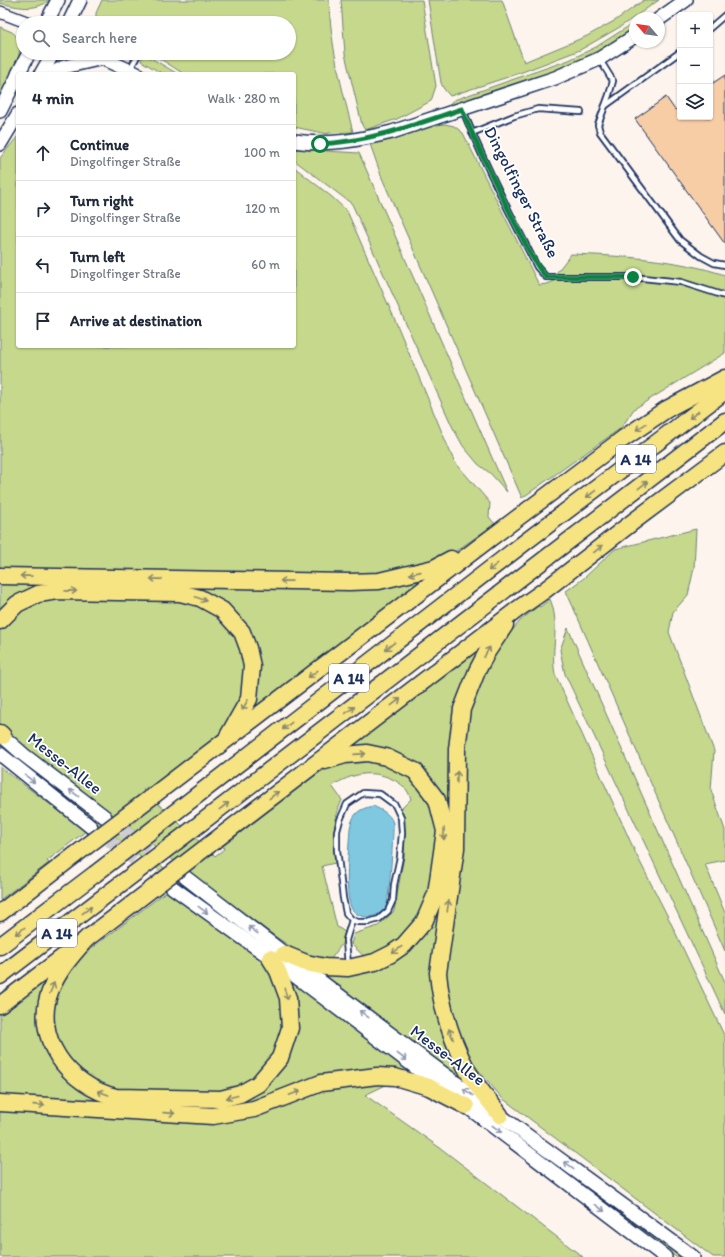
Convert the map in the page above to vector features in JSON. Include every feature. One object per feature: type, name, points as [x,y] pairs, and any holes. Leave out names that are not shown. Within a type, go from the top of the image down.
[{"type":"highway","points":[[0,913],[488,540],[624,438],[667,410],[725,378]]},
{"type":"highway","name":"A 14","points":[[0,946],[725,391]]},
{"type":"highway","name":"A 14","points":[[0,976],[725,422]]},
{"type":"highway","points":[[0,1005],[309,768],[725,453]]},
{"type":"highway","points":[[0,576],[333,582],[379,581],[434,568],[488,540]]},
{"type":"highway","points":[[0,621],[17,604],[38,594],[58,591],[180,593],[200,598],[222,610],[242,632],[248,648],[252,666],[249,699],[225,741]]},
{"type":"highway","points":[[500,1115],[468,1071],[449,1031],[440,994],[438,973],[456,848],[457,749],[462,709],[477,671],[487,652],[498,634],[518,609]]},
{"type":"highway","points":[[88,937],[63,966],[51,989],[46,1011],[47,1029],[57,1056],[70,1071],[86,1085],[105,1094],[116,1097],[221,1099],[240,1094],[258,1084],[280,1058],[290,1028],[288,998],[278,971],[277,956],[325,967],[348,968],[375,962],[404,945],[424,922],[436,894],[445,831],[437,800],[415,771],[386,757],[367,753],[345,755],[309,768]]},
{"type":"highway","points":[[0,1103],[213,1116],[254,1109],[321,1083],[376,1076],[395,1077],[429,1087],[466,1106]]},
{"type":"main road","points":[[50,16],[58,0]]},
{"type":"main road","points":[[72,16],[80,0]]},
{"type":"main road","points":[[665,15],[686,0]]},
{"type":"main road","name":"Dingolfinger Straße","points":[[296,141],[320,144],[335,143],[365,139],[392,132],[555,78],[599,58],[629,40]]},
{"type":"main road","points":[[19,72],[25,60]]},
{"type":"main road","points":[[42,72],[48,60]]},
{"type":"main road","points":[[55,72],[64,67],[85,60]]},
{"type":"main road","points":[[106,60],[133,72]]},
{"type":"main road","points":[[0,111],[16,78]]},
{"type":"main road","points":[[0,144],[16,117]]},
{"type":"main road","name":"Messe-Allee","points":[[1,734],[24,755],[105,817]]},
{"type":"main road","name":"Messe-Allee","points":[[0,754],[91,827]]},
{"type":"main road","name":"Messe-Allee","points":[[185,877],[277,956],[466,1106],[665,1257]]},
{"type":"main road","name":"Messe-Allee","points":[[172,887],[277,956],[500,1115],[623,1204],[693,1257]]},
{"type":"street","points":[[0,12],[16,18]]},
{"type":"lane","points":[[713,25],[725,15]]},
{"type":"lane","points":[[605,106],[677,54]]},
{"type":"lane","points":[[599,58],[613,81],[598,125],[600,132],[680,240],[701,256],[714,263],[725,265]]},
{"type":"lane","points":[[133,72],[137,60]]},
{"type":"lane","name":"Dingolfinger Straße","points":[[462,109],[472,133],[537,267],[546,277],[633,277],[681,282],[725,296]]},
{"type":"lane","points":[[472,133],[514,116],[538,109],[581,112]]},
{"type":"lane","points":[[363,793],[380,794],[396,805],[401,818],[401,849],[393,900],[388,911],[379,919],[369,922],[358,922],[352,920],[346,913],[337,850],[340,820],[347,804],[363,793]]},
{"type":"lane","points":[[348,968],[346,940],[352,920]]},
{"type":"green space","points":[[0,0],[50,0],[38,6],[26,8],[0,3]]},
{"type":"green space","points":[[102,0],[329,0],[334,50],[353,132],[328,134],[296,127],[296,72],[181,72],[162,60],[296,60],[296,16],[96,16]]},
{"type":"green space","points":[[341,0],[422,0],[436,86],[431,101],[397,119],[365,130],[362,125],[345,54]]},
{"type":"green space","points":[[428,0],[502,0],[524,62],[587,36],[616,20],[644,0],[659,0],[642,12],[629,12],[629,21],[580,50],[517,74],[450,96],[441,83]]},
{"type":"green space","points":[[629,26],[629,33],[598,52],[559,70],[451,106],[451,102],[454,100],[569,60],[596,47]]},
{"type":"green space","points":[[0,27],[12,32],[16,36],[17,60],[13,72],[0,95]]},
{"type":"green space","points":[[154,60],[175,72],[160,72],[141,61]]},
{"type":"green space","points":[[445,124],[454,126],[463,133],[539,285],[557,280],[557,272],[571,254],[649,259],[688,265],[725,275],[725,353],[634,409],[621,428],[522,498],[382,178],[370,144],[394,139],[435,125]]},
{"type":"green space","points":[[16,138],[16,348],[296,348],[296,169],[347,211],[395,320],[454,461],[490,503],[489,517],[495,524],[456,551],[436,560],[376,576],[0,574],[0,158]]},
{"type":"green space","points":[[296,149],[359,153],[507,492],[491,474],[478,464],[463,446],[452,426],[352,204],[296,162]]},
{"type":"green space","points":[[696,529],[694,568],[688,595],[673,612],[669,632],[714,751],[711,790],[725,830],[725,860],[705,864],[725,913],[725,951],[566,591],[584,578],[615,549]]},
{"type":"green space","points":[[436,571],[243,721],[257,680],[224,606],[58,586],[0,612],[0,582],[318,586]]},
{"type":"green space","points":[[40,598],[190,599],[226,619],[245,650],[245,695],[224,730],[149,788],[147,787],[143,790],[215,856],[224,849],[223,846],[317,774],[329,767],[360,759],[400,767],[423,787],[440,824],[430,899],[402,942],[368,960],[351,944],[354,934],[378,926],[394,911],[404,856],[405,832],[401,809],[411,799],[406,789],[401,784],[376,774],[361,774],[346,778],[332,786],[342,800],[335,823],[335,863],[322,866],[337,927],[345,932],[342,944],[328,963],[303,955],[276,937],[8,735],[0,725],[0,626],[3,621]]},
{"type":"green space","points":[[550,599],[555,619],[555,674],[636,854],[668,917],[725,1037],[725,1257],[713,1257],[502,1098],[474,1065],[460,1039],[452,1016],[445,972],[464,747],[470,706],[488,663],[507,636],[520,621],[538,606],[540,607]]},
{"type":"green space","points":[[568,628],[725,982],[725,1014],[565,674],[560,650]]},
{"type":"green space","points":[[489,637],[477,663],[435,955],[472,1088],[314,968],[404,952],[448,853],[426,778],[344,752]]},
{"type":"green space","points":[[15,754],[55,786],[682,1257],[676,1257],[51,789],[11,758]]},
{"type":"green space","points":[[0,767],[86,831],[47,861],[49,863],[0,900]]},
{"type":"green space","points":[[167,891],[256,956],[272,974],[286,1014],[272,1063],[235,1092],[110,1089],[82,1076],[61,1052],[52,1021],[53,1004],[58,986],[79,958]]},
{"type":"green space","points":[[49,975],[44,993],[71,1081],[196,1105],[279,1069],[290,978],[422,1077],[408,1076],[261,1101],[220,1111],[0,1097],[0,1013]]},
{"type":"green space","points":[[390,1083],[365,1095],[443,1150],[583,1257],[0,1257],[0,1108],[200,1121],[322,1089]]},
{"type":"water","points":[[373,806],[385,812],[392,820],[393,838],[390,880],[386,907],[378,914],[368,917],[358,914],[351,907],[348,891],[348,869],[350,828],[353,819],[360,811]]},
{"type":"building","points":[[725,75],[725,244],[635,119],[666,97],[675,110],[677,109],[677,120],[713,120],[713,83]]},
{"type":"tunnel","points":[[108,819],[184,876]]},
{"type":"tunnel","points":[[94,829],[170,886]]},
{"type":"route","points":[[320,144],[350,142],[365,139],[392,132],[462,109],[500,192],[537,267],[546,277],[633,277]]}]
